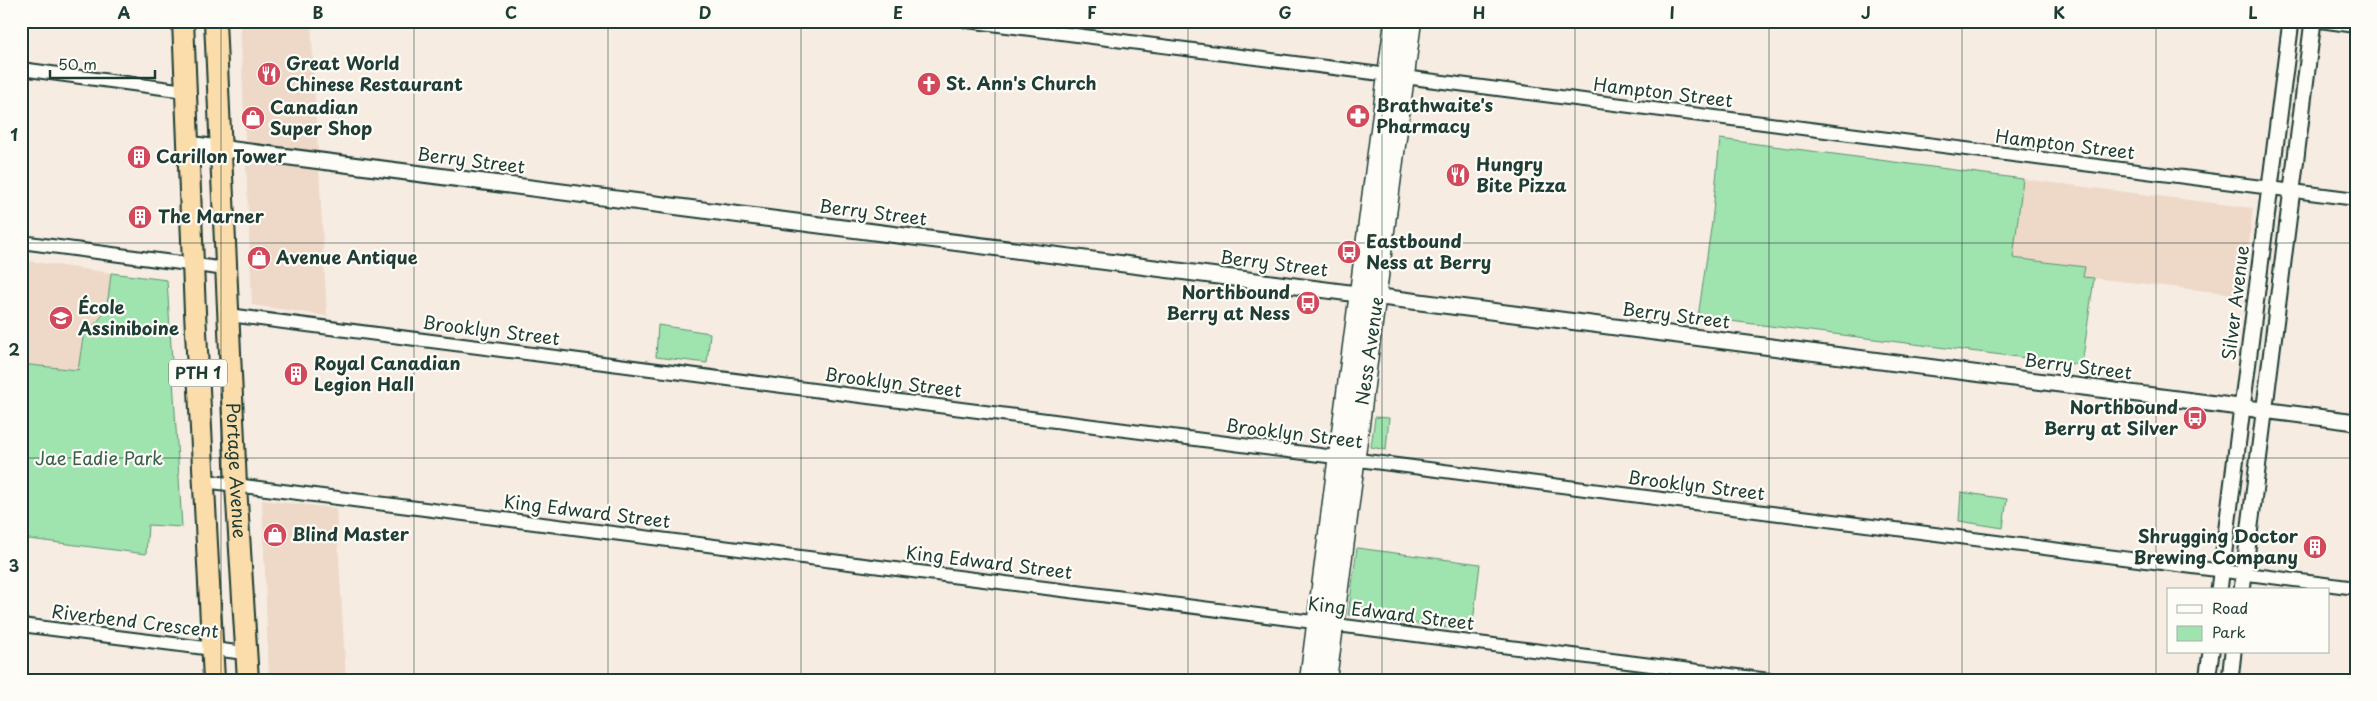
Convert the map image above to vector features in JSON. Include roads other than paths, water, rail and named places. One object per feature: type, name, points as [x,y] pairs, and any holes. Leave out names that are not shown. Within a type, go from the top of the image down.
[{"type":"highway","name":"Portage Avenue","points":[[183,21],[214,680]]},
{"type":"highway","name":"Portage Avenue","points":[[215,21],[236,485],[248,680]]},
{"type":"main road","name":"Ness Avenue","points":[[1327,680],[1325,623],[1338,457],[1394,21]]},
{"type":"main road","name":"Ness Avenue","points":[[1309,680],[1325,623],[1356,460],[1412,21]]},
{"type":"street","name":"Hampton Street","points":[[967,21],[2356,200]]},
{"type":"street","name":"Silver Avenue","points":[[2218,588],[2291,21]]},
{"type":"street","points":[[2242,588],[2313,21]]},
{"type":"street","points":[[2320,21],[2356,26]]},
{"type":"street","points":[[21,69],[185,90]]},
{"type":"street","name":"Berry Street","points":[[188,144],[2356,422]]},
{"type":"street","points":[[21,242],[226,269]]},
{"type":"street","name":"Brooklyn Street","points":[[229,315],[2356,588]]},
{"type":"street","name":"King Edward Street","points":[[204,481],[1769,680]]},
{"type":"street","name":"Riverbend Crescent","points":[[21,625],[245,653]]},
{"type":"street","points":[[2207,680],[2211,654]]},
{"type":"street","points":[[2230,680],[2234,654]]},
{"type":"place","name":"Great World Chinese Restaurant","points":[[269,74]]},
{"type":"place","name":"St. Ann's Church","points":[[929,84]]},
{"type":"place","name":"Brathwaite's Pharmacy","points":[[1358,116]]},
{"type":"place","name":"Canadian Super Shop","points":[[253,118]]},
{"type":"place","name":"Carillon Tower","points":[[139,157]]},
{"type":"place","name":"Hungry Bite Pizza","points":[[1458,175]]},
{"type":"place","name":"The Marner","points":[[140,217]]},
{"type":"place","name":"Eastbound Ness at Berry","points":[[1349,252]]},
{"type":"place","name":"Avenue Antique","points":[[259,258]]},
{"type":"place","name":"Northbound Berry at Ness","points":[[1308,303]]},
{"type":"place","name":"École Assiniboine","points":[[61,318]]},
{"type":"place","name":"Royal Canadian Legion Hall","points":[[296,374]]},
{"type":"place","name":"Northbound Berry at Silver","points":[[2195,418]]},
{"type":"place","name":"Blind Master","points":[[275,535]]},
{"type":"place","name":"Shrugging Doctor Brewing Company","points":[[2315,547]]},
{"type":"park label","name":"Jae Eadie Park","points":[[99,459]]}]
